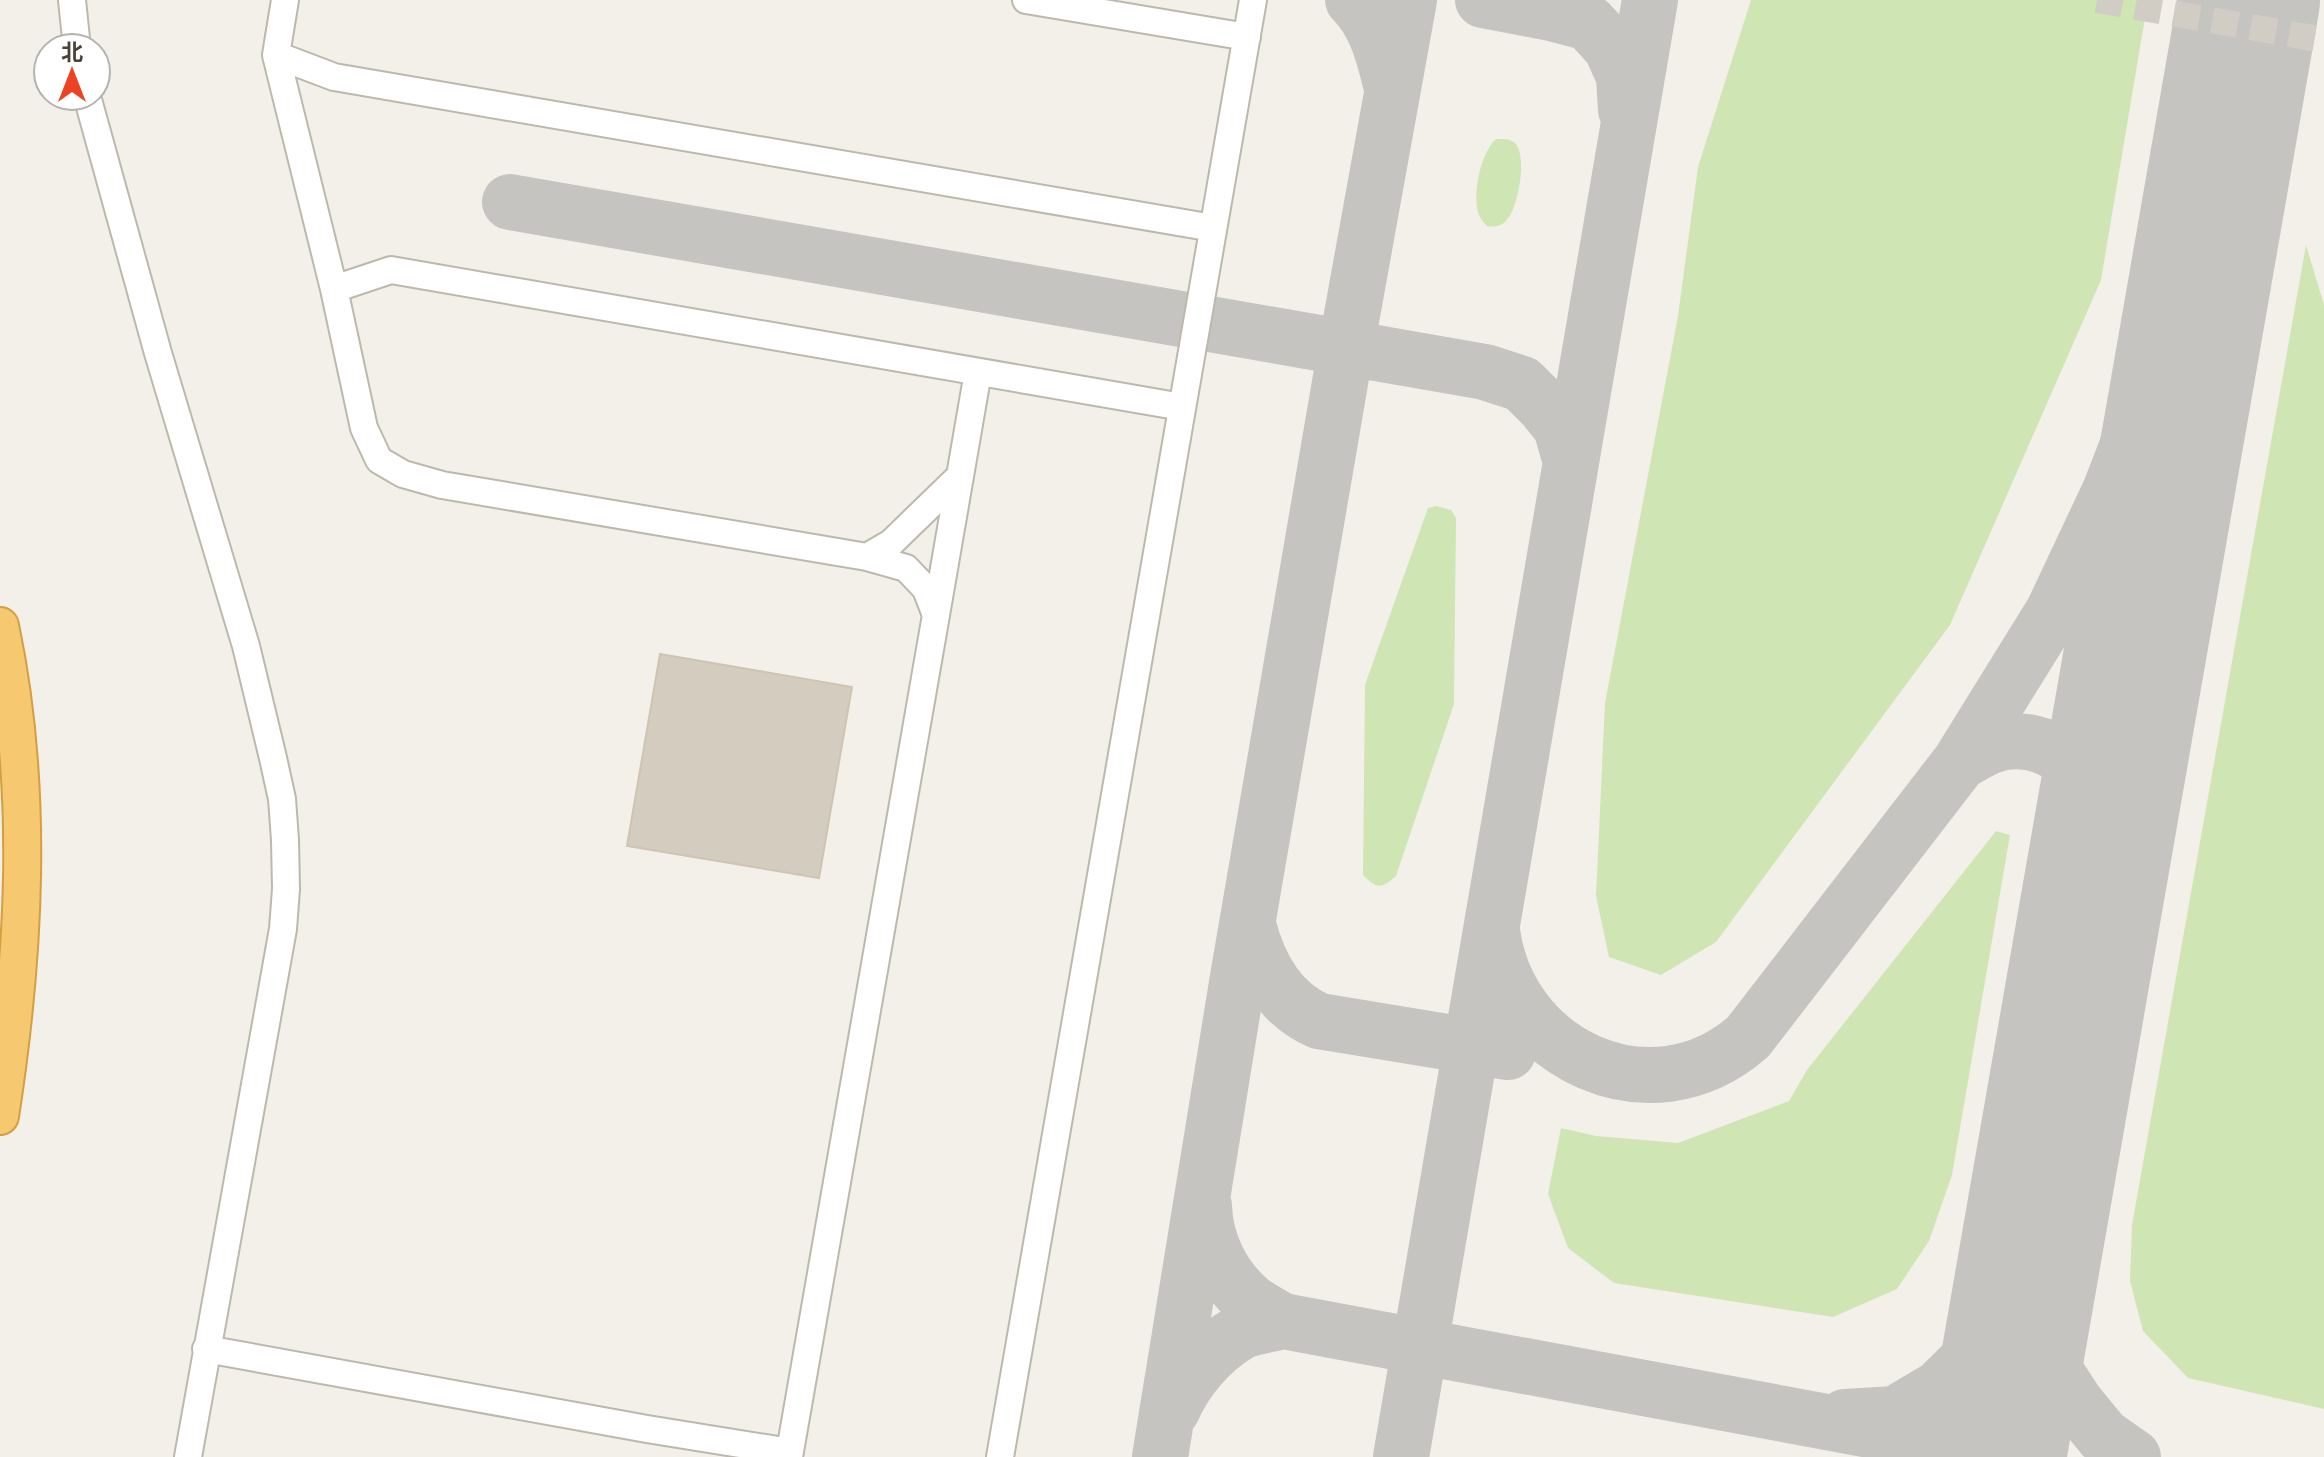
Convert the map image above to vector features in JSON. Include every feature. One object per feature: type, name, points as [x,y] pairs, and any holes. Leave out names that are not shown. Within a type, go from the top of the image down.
[{"type":"highway","points":[[0,626],[12,701],[19,777],[22,893],[15,1001],[0,1116]]},
{"type":"street","points":[[72,0],[75,32]]},
{"type":"street","points":[[285,0],[276,55],[334,289],[364,428],[379,460],[403,474],[442,485],[867,557],[906,568],[926,589],[936,615]]},
{"type":"street","points":[[1026,0],[1247,37]]},
{"type":"street","points":[[1000,1457],[1253,0]]},
{"type":"street","points":[[276,55],[334,77],[1213,228]]},
{"type":"street","points":[[91,112],[158,353],[246,646],[283,812],[286,889],[283,929],[188,1457]]},
{"type":"street","points":[[334,289],[391,270],[1182,407]]},
{"type":"street","points":[[204,1360],[789,1454],[978,372]]},
{"type":"street","points":[[867,557],[891,543],[960,476]]},
{"type":"green space","points":[[1751,0],[2148,0],[2101,280],[1950,625],[1716,942],[1661,975],[1609,957],[1596,896],[1605,703],[1678,316],[1698,167]]},
{"type":"green space","points":[[1496,139],[1515,143],[1519,150],[1520,183],[1510,216],[1499,226],[1487,226],[1477,208],[1477,191],[1486,153]]},
{"type":"green space","points":[[2306,245],[2324,305],[2324,1409],[2188,1378],[2143,1331],[2130,1281],[2132,1225]]},
{"type":"green space","points":[[1436,506],[1451,510],[1456,518],[1454,704],[1396,876],[1379,886],[1363,875],[1365,685],[1428,508]]},
{"type":"green space","points":[[1996,831],[2010,835],[1952,1175],[1929,1241],[1897,1289],[1833,1317],[1614,1283],[1568,1248],[1548,1194],[1561,1128],[1596,1136],[1678,1143],[1789,1101],[1807,1070]]},
{"type":"building","points":[[660,654],[852,687],[819,878],[627,846]]},
{"type":"taxiway","points":[[1353,0],[1374,30],[1392,88]]},
{"type":"taxiway","points":[[1160,1457],[1238,977],[1409,0]]},
{"type":"taxiway","points":[[1483,0],[1589,23],[1611,47],[1624,76],[1626,110]]},
{"type":"taxiway","points":[[1401,1457],[1650,0]]},
{"type":"taxiway","points":[[510,202],[1485,372],[1522,384],[1544,406],[1561,427],[1571,462]]},
{"type":"taxiway","points":[[1492,931],[1504,975],[1525,1012],[1554,1041],[1590,1062],[1629,1074],[1669,1074],[1710,1062],[1748,1037],[1960,762],[2053,612],[2110,491],[2170,347],[2208,234]]},
{"type":"taxiway","points":[[1960,762],[1989,747],[2007,742],[2048,748],[2082,774],[2089,786],[2102,834]]},
{"type":"taxiway","points":[[1248,925],[1272,981],[1292,1004],[1319,1021],[1508,1052]]},
{"type":"taxiway","points":[[1172,1410],[1191,1377],[1218,1348],[1244,1331],[1283,1321],[1250,1301],[1224,1271],[1212,1246],[1204,1206]]},
{"type":"taxiway","points":[[2028,1266],[2032,1318],[2046,1357],[2076,1403],[2103,1436],[2133,1457]]},
{"type":"taxiway","points":[[1845,1417],[1895,1414],[1939,1388],[1995,1333],[2010,1310],[2028,1266]]},
{"type":"taxiway","points":[[1283,1321],[2015,1457]]},
{"type":"runway","points":[[1995,1457],[2249,0]]},
{"type":"tunnel","points":[[2097,0],[2324,40]]}]
